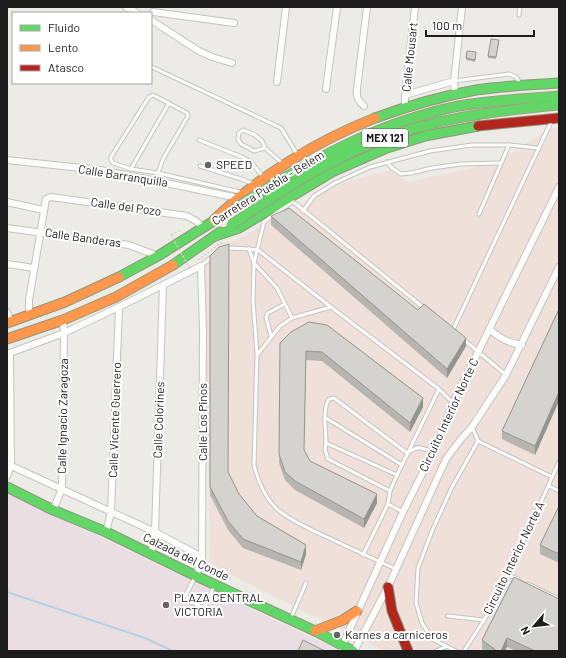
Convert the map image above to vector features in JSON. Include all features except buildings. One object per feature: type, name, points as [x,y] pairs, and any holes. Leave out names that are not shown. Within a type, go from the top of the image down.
[{"type":"main road","points":[[214,220],[231,203],[264,178],[298,156],[358,125],[405,107],[466,92],[556,83],[559,100]]},
{"type":"main road","name":"Carretera Puebla - Belem","points":[[9,323],[110,282],[158,256],[214,220],[307,164],[383,128],[408,119],[459,106],[559,96]]},
{"type":"main road","points":[[215,236],[239,228],[332,172],[387,148],[425,136],[471,127],[556,118],[559,104]]},
{"type":"main road","name":"Carretera Puebla - Belem","points":[[7,339],[63,320],[116,297],[174,264],[231,224],[295,183],[356,150],[428,125],[496,111],[559,104]]},
{"type":"main road","name":"Calzada del Conde","points":[[7,487],[53,510],[106,532],[196,576],[315,631],[342,648],[354,651]]},
{"type":"main road","points":[[388,587],[392,611],[408,651]]},
{"type":"main road","points":[[315,631],[343,620],[357,611]]},
{"type":"street","points":[[126,7],[135,12]]},
{"type":"street","points":[[277,82],[286,7]]},
{"type":"street","points":[[326,89],[337,7]]},
{"type":"street","points":[[364,106],[359,102],[356,96],[356,89],[367,7]]},
{"type":"street","name":"Calle Mousart","points":[[405,107],[405,95],[416,7]]},
{"type":"street","points":[[454,94],[462,7]]},
{"type":"street","points":[[154,9],[234,23]]},
{"type":"street","points":[[152,21],[199,51],[232,63]]},
{"type":"street","points":[[405,95],[454,81]]},
{"type":"street","name":"Calle Barranquilla","points":[[7,160],[100,170],[241,196]]},
{"type":"street","name":"Circuito Interior Norte C","points":[[342,648],[357,611],[433,452],[453,403],[489,329],[556,202],[559,187]]},
{"type":"street","name":"Calle del Pozo","points":[[44,210],[46,199],[51,196],[187,216],[204,227]]},
{"type":"street","points":[[7,202],[14,205],[44,210],[29,300],[29,316]]},
{"type":"street","name":"Calle Banderas","points":[[7,228],[129,245],[158,256]]},
{"type":"street","points":[[7,264],[34,268]]},
{"type":"street","points":[[7,476],[9,464],[9,353],[64,333],[119,308],[201,266]]},
{"type":"street","name":"Calle Los Pinos","points":[[196,576],[202,557],[203,338],[201,266]]},
{"type":"street","points":[[354,651],[388,587],[446,460],[461,438],[472,427],[506,375],[559,268]]},
{"type":"street","name":"Calle Colorines","points":[[151,554],[155,532],[163,285]]},
{"type":"street","name":"Calle Vicente Guerrero","points":[[106,532],[111,512],[119,308]]},
{"type":"street","points":[[85,310],[91,320]]},
{"type":"street","points":[[7,312],[9,323]]},
{"type":"street","name":"Calle Ignacio Zaragoza","points":[[53,510],[62,489],[63,320]]},
{"type":"street","points":[[489,329],[499,338],[510,343],[522,345]]},
{"type":"street","points":[[9,464],[155,532],[202,557]]},
{"type":"lane","points":[[519,15],[520,7]]},
{"type":"lane","points":[[152,67],[281,128],[298,156]]},
{"type":"lane","points":[[454,81],[509,74],[516,77],[522,86]]},
{"type":"lane","points":[[158,173],[163,159],[188,116],[187,113],[153,95],[149,97],[111,157],[113,163],[131,169],[158,173],[241,196]]},
{"type":"lane","points":[[131,169],[169,103]]},
{"type":"lane","points":[[452,331],[538,148],[556,118]]},
{"type":"lane","points":[[265,148],[254,151],[241,144],[238,139],[239,133],[243,130],[255,135],[262,141],[265,148],[284,165]]},
{"type":"lane","points":[[200,140],[251,162],[264,178]]},
{"type":"lane","points":[[304,211],[314,196],[335,183],[370,167],[387,162],[430,151],[472,145],[509,145],[538,148]]},
{"type":"lane","points":[[479,214],[509,145]]},
{"type":"lane","points":[[360,159],[370,167]]},
{"type":"lane","points":[[387,162],[392,168],[401,174],[461,164],[501,163]]},
{"type":"lane","points":[[200,166],[256,184]]},
{"type":"lane","points":[[307,187],[292,202],[264,222],[254,263],[253,300],[257,354],[254,465],[258,480],[265,494],[276,508],[291,519],[363,555],[396,569]]},
{"type":"lane","points":[[292,202],[428,311]]},
{"type":"lane","points":[[221,251],[230,248],[258,250],[439,389],[453,403]]},
{"type":"lane","points":[[249,249],[254,263],[278,288],[292,318]]},
{"type":"lane","points":[[201,266],[217,253]]},
{"type":"lane","points":[[271,336],[266,317],[268,312],[285,304]]},
{"type":"lane","points":[[257,354],[280,326],[292,318],[331,307]]},
{"type":"lane","points":[[446,326],[506,375]]},
{"type":"lane","points":[[363,555],[388,504],[390,491],[407,453],[439,389]]},
{"type":"lane","points":[[390,491],[328,459],[324,449],[326,443],[327,403],[329,399],[334,398],[407,453]]},
{"type":"lane","points":[[326,418],[402,465]]},
{"type":"lane","points":[[472,427],[478,441],[552,477]]},
{"type":"lane","points":[[456,651],[445,647],[432,639],[422,623],[416,603],[418,568],[432,531],[452,487],[478,441]]},
{"type":"lane","points":[[326,443],[397,475]]},
{"type":"lane","points":[[407,453],[416,447],[433,452]]},
{"type":"lane","name":"Circuito Interior Norte A","points":[[464,651],[484,620],[508,575],[559,462]]},
{"type":"lane","points":[[549,486],[559,491]]},
{"type":"lane","points":[[388,504],[403,512]]},
{"type":"lane","points":[[508,575],[521,581]]},
{"type":"lane","points":[[196,576],[186,595],[189,602],[202,607],[206,605],[214,584]]},
{"type":"lane","points":[[290,619],[306,583]]},
{"type":"lane","points":[[527,584],[559,599]]},
{"type":"lane","points":[[448,616],[484,620]]},
{"type":"lane","points":[[436,651],[445,647]]},
{"type":"path","points":[[171,235],[190,268]]},
{"type":"shaded area","points":[[559,128],[559,651],[384,651],[210,564],[204,258],[336,185],[390,170],[408,182],[496,163],[549,129]]},
{"type":"shaded area","points":[[7,493],[340,651],[7,651]]},
{"type":"waterway","points":[[7,592],[145,638],[173,651]]},
{"type":"traffic: fast","points":[[375,118],[425,102],[476,90],[559,83]]},
{"type":"traffic: fast","points":[[234,209],[260,192],[314,161],[370,134],[399,123],[429,113],[459,106],[496,101],[559,96]]},
{"type":"traffic: fast","points":[[231,225],[282,191],[335,160],[395,134],[418,127],[464,117],[559,105]]},
{"type":"traffic: fast","points":[[215,236],[239,228],[332,172],[387,148],[425,136],[478,126]]},
{"type":"traffic: fast","points":[[119,277],[158,256],[220,217]]},
{"type":"traffic: fast","points":[[173,265],[220,232]]},
{"type":"traffic: fast","points":[[7,487],[53,510],[106,532],[196,576],[315,631],[353,651]]},
{"type":"traffic: slow","points":[[214,220],[249,189],[290,161],[332,137],[375,118]]},
{"type":"traffic: slow","points":[[7,339],[63,320],[116,297],[173,265]]},
{"type":"traffic: slow","points":[[7,323],[65,302],[119,277]]},
{"type":"traffic: slow","points":[[315,631],[343,620],[357,611]]},
{"type":"traffic: jam","points":[[478,126],[559,118]]},
{"type":"traffic: jam","points":[[388,587],[392,611],[408,651]]},
{"type":"place","name":"SPEED","points":[[208,165]]},
{"type":"place","name":"PLAZA CENTRAL VICTORIA","points":[[166,605]]},
{"type":"place","name":"Karnes a carniceros","points":[[337,635]]}]
